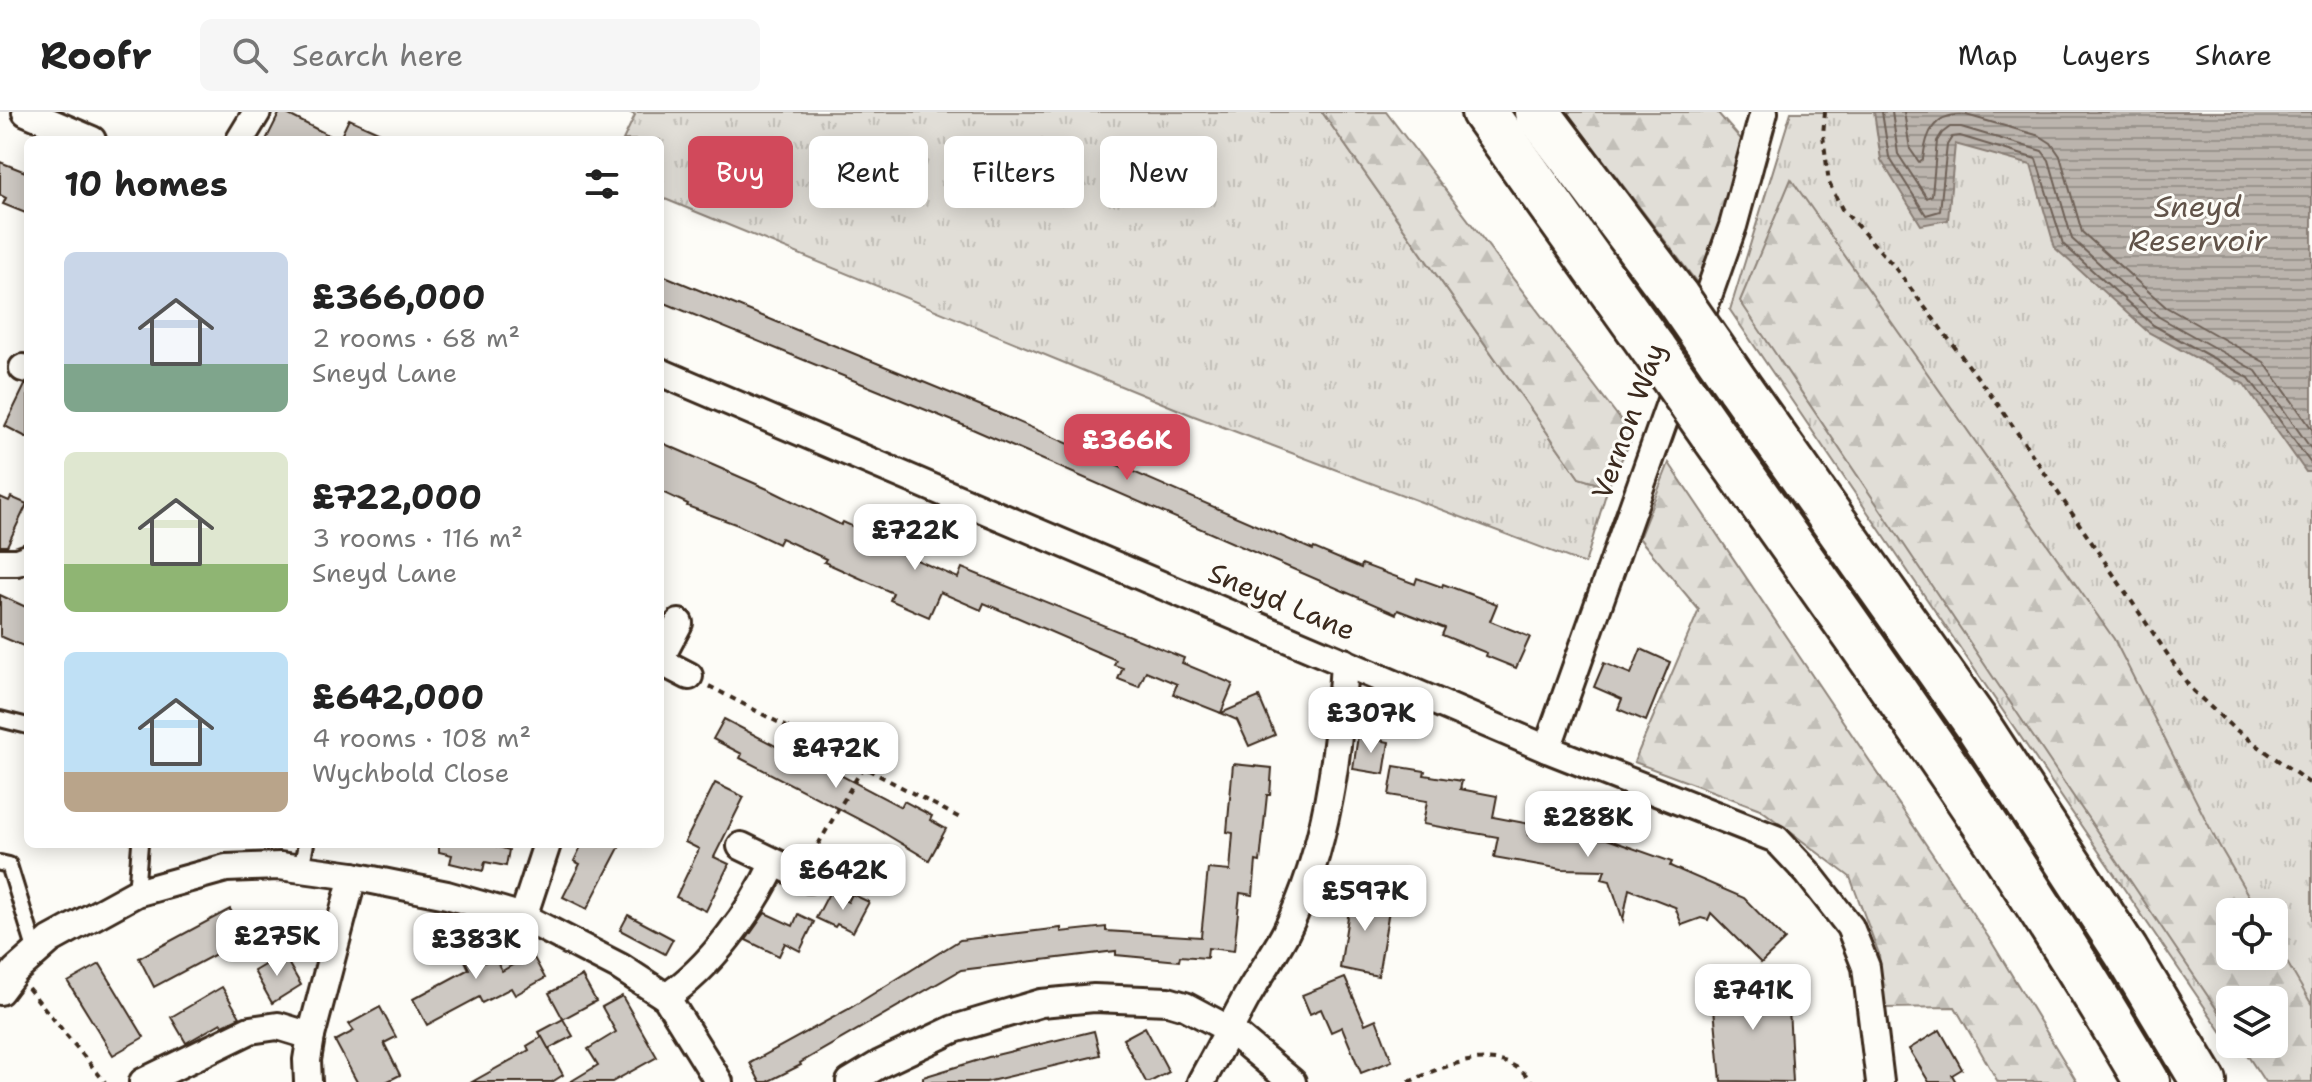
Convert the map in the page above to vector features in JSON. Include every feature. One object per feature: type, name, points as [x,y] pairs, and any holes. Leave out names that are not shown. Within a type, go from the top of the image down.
[{"type":"highway","points":[[1484,112],[1936,748],[2083,971],[2147,1082]]},
{"type":"highway","points":[[1537,112],[1677,298],[1977,724],[2126,952],[2204,1082]]},
{"type":"street","points":[[26,112],[83,136]]},
{"type":"street","points":[[242,136],[257,112]]},
{"type":"street","name":"Vernon Way","points":[[1547,749],[1733,226],[1764,112]]},
{"type":"street","name":"Sneyd Lane","points":[[664,374],[1547,749],[1776,839],[1807,872],[1850,927],[1866,967],[1880,1082]]},
{"type":"street","points":[[0,562],[24,559]]},
{"type":"street","points":[[664,652],[679,623]]},
{"type":"street","points":[[664,662],[689,676]]},
{"type":"street","points":[[1201,1082],[1286,931],[1314,859],[1330,793],[1344,662]]},
{"type":"street","points":[[741,846],[804,877]]},
{"type":"street","points":[[523,917],[546,848]]},
{"type":"street","points":[[7,981],[50,940],[136,893],[226,868],[280,866],[303,857],[353,876],[447,895],[523,917],[620,967],[666,997],[719,1082]]},
{"type":"street","points":[[666,997],[687,984],[715,950],[761,891],[774,863]]},
{"type":"street","points":[[308,1082],[307,1060],[311,1036],[353,876]]},
{"type":"street","points":[[850,1082],[880,1064],[954,1029],[1041,1003],[1094,998],[1168,1001],[1185,1006],[1230,1030],[1292,1082]]},
{"type":"street","points":[[143,1082],[250,1030],[278,1026],[311,1036]]},
{"type":"lane","points":[[0,719],[24,725]]},
{"type":"lane","points":[[136,893],[140,848]]},
{"type":"lane","points":[[0,863],[9,865],[36,952]]},
{"type":"path","points":[[1825,112],[1823,135],[1829,183],[1842,209],[1893,265],[2002,410],[2191,689],[2232,727],[2312,785]]},
{"type":"path","points":[[689,676],[960,818]]},
{"type":"path","points":[[804,877],[863,767]]},
{"type":"path","points":[[7,981],[105,1082]]},
{"type":"path","points":[[1409,1082],[1439,1068],[1469,1060],[1490,1060],[1515,1065],[1532,1082]]},
{"type":"green space","points":[[629,112],[1322,112],[1579,478],[1608,487],[1585,564],[1194,416],[664,199],[664,136],[625,136],[635,115]]},
{"type":"green space","points":[[1322,112],[1386,112],[1633,436],[1608,487],[1579,478]]},
{"type":"green space","points":[[1567,112],[1717,112],[1747,146],[1701,288]]},
{"type":"green space","points":[[1791,112],[2312,112],[2312,1027],[2288,1010],[2288,986],[2216,986],[2216,1024],[1730,310]]},
{"type":"green space","points":[[1791,179],[2114,639],[2216,840],[2250,898],[2216,898],[2216,970],[2288,970],[2288,964],[2312,1005],[2312,1082],[2265,1082],[2249,1058],[2288,1058],[2288,986],[2216,986],[2216,1008],[1740,301]]},
{"type":"green space","points":[[1669,463],[1991,941],[2077,1082],[1998,1082],[1955,1007],[1883,1008],[1879,954],[1850,877],[1760,809],[1634,762],[1699,610],[1639,538]]},
{"type":"water","name":"Sneyd Reservoir","points":[[1874,112],[2312,112],[2312,472],[2306,472],[2244,384],[2148,332],[2055,248],[2031,165],[1955,144],[1948,220],[1921,225],[1881,160]]},
{"type":"building","points":[[280,112],[283,112],[330,136],[268,136]]},
{"type":"building","points":[[349,119],[387,136],[341,136]]},
{"type":"building","points":[[0,162],[24,171],[24,212],[3,204],[6,198],[0,195]]},
{"type":"building","points":[[664,276],[984,407],[1313,550],[1415,584],[1417,578],[1442,587],[1443,584],[1497,604],[1490,621],[1530,637],[1516,668],[1442,635],[1445,628],[1398,610],[1396,614],[970,428],[664,303]]},
{"type":"building","points":[[24,387],[24,436],[5,426]]},
{"type":"building","points":[[664,444],[841,525],[843,522],[891,544],[889,548],[958,578],[962,568],[1184,658],[1182,663],[1233,684],[1221,713],[1173,694],[1177,684],[1146,671],[1139,687],[1118,679],[1123,668],[1114,665],[1116,660],[984,603],[981,610],[940,592],[929,617],[890,600],[893,593],[824,562],[826,559],[781,538],[778,544],[664,493]]},
{"type":"building","points":[[0,497],[9,501],[11,497],[24,503],[24,510],[7,546],[0,546]]},
{"type":"building","points":[[0,595],[24,606],[24,646],[0,636]]},
{"type":"building","points":[[1641,649],[1670,662],[1646,721],[1618,709],[1622,699],[1594,687],[1604,663],[1631,674]]},
{"type":"building","points":[[1259,697],[1275,735],[1249,746],[1237,720],[1221,713]]},
{"type":"building","points":[[724,719],[785,751],[787,747],[901,807],[904,801],[932,816],[930,820],[946,829],[929,860],[874,827],[740,758],[742,754],[713,739]]},
{"type":"building","points":[[1358,736],[1389,742],[1384,774],[1353,769]]},
{"type":"building","points":[[1233,764],[1272,768],[1260,862],[1256,861],[1253,895],[1240,893],[1234,951],[1208,948],[1207,958],[1180,956],[1179,961],[1116,955],[1116,951],[961,970],[801,1065],[767,1082],[760,1082],[750,1063],[847,1010],[960,940],[1061,928],[1061,932],[1106,927],[1106,931],[1201,937],[1208,869],[1230,871],[1233,833],[1227,832]]},
{"type":"building","points":[[1394,766],[1462,781],[1460,789],[1497,796],[1493,817],[1530,824],[1528,835],[1607,839],[1672,862],[1670,866],[1744,898],[1785,940],[1761,963],[1711,913],[1708,920],[1701,918],[1682,925],[1675,907],[1629,889],[1623,920],[1610,881],[1602,879],[1605,870],[1562,869],[1494,857],[1498,837],[1423,824],[1427,801],[1389,795]]},
{"type":"building","points":[[715,783],[744,797],[714,857],[729,864],[706,911],[676,897],[699,849],[685,842]]},
{"type":"building","points":[[439,848],[509,850],[506,866],[485,862],[483,871],[450,863],[452,855],[439,852]]},
{"type":"building","points":[[580,848],[619,848],[587,909],[563,897],[580,864],[574,861]]},
{"type":"building","points":[[1352,891],[1391,898],[1378,976],[1340,968]]},
{"type":"building","points":[[829,893],[848,902],[852,894],[869,902],[853,932],[816,918]]},
{"type":"building","points":[[230,909],[246,938],[154,987],[139,958]]},
{"type":"building","points":[[765,913],[793,926],[798,914],[814,922],[800,951],[785,943],[779,956],[746,940]]},
{"type":"building","points":[[628,915],[673,939],[665,954],[620,930]]},
{"type":"building","points":[[468,927],[485,962],[494,957],[502,971],[532,954],[545,978],[515,995],[511,988],[482,1003],[479,997],[427,1025],[413,999],[469,969],[452,934]]},
{"type":"building","points":[[283,954],[301,985],[272,1003],[254,971]]},
{"type":"building","points":[[100,964],[144,1037],[113,1055],[68,982]]},
{"type":"building","points":[[1776,975],[1779,1010],[1789,1009],[1793,1082],[1721,1081],[1712,988],[1733,986],[1732,978]]},
{"type":"building","points":[[582,976],[596,1001],[563,1019],[549,993]]},
{"type":"building","points":[[1345,978],[1365,1024],[1376,1019],[1392,1061],[1361,1073],[1342,1027],[1331,1032],[1321,1009],[1310,1014],[1302,995]]},
{"type":"building","points":[[222,987],[240,1017],[223,1025],[221,1023],[186,1043],[171,1017]]},
{"type":"building","points":[[622,996],[657,1057],[612,1082],[570,1082],[598,1065],[588,1049],[616,1032],[602,1007]]},
{"type":"building","points":[[380,1007],[396,1037],[384,1043],[400,1075],[386,1082],[357,1082],[335,1041],[354,1031],[349,1024]]},
{"type":"building","points":[[563,1019],[573,1036],[548,1049],[539,1032]]},
{"type":"building","points":[[1145,1027],[1169,1072],[1150,1082],[1146,1082],[1123,1039]]},
{"type":"building","points":[[1940,1030],[1962,1069],[1952,1075],[1956,1082],[1929,1082],[1909,1049]]},
{"type":"building","points":[[1094,1031],[1100,1055],[986,1082],[923,1082],[923,1077],[992,1056]]},
{"type":"building","points":[[542,1037],[563,1075],[552,1082],[472,1082],[529,1050],[527,1046]]}]
